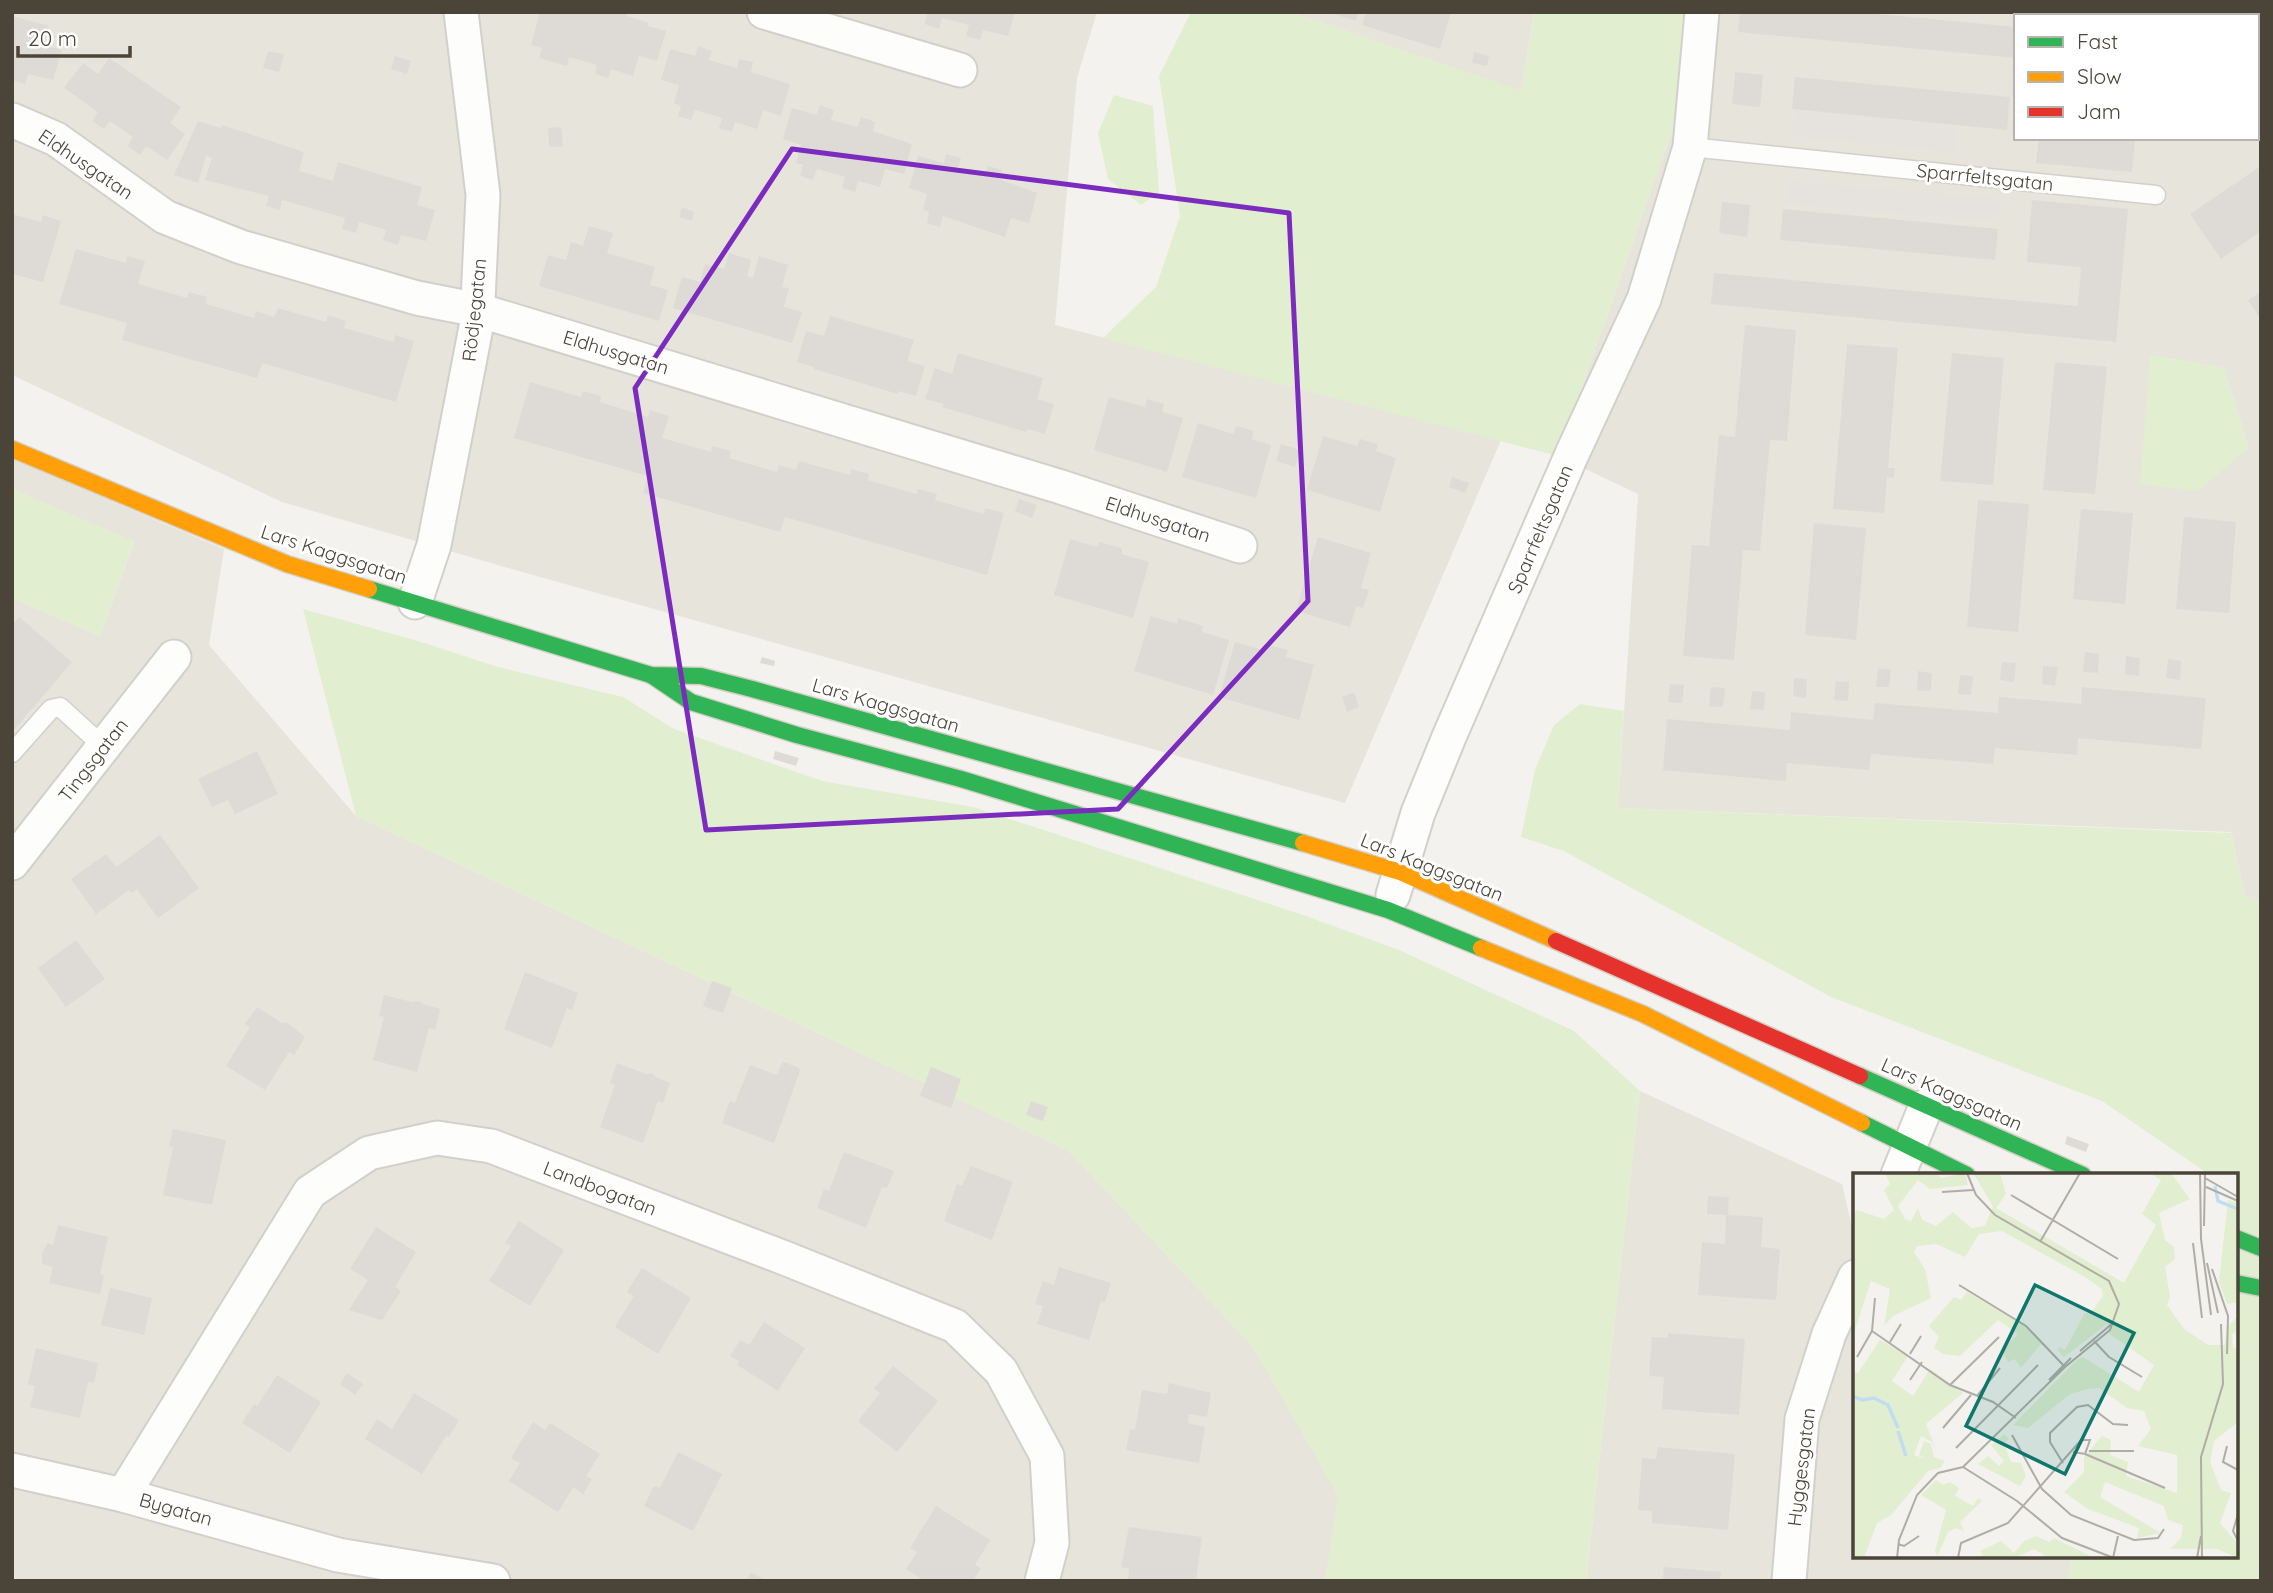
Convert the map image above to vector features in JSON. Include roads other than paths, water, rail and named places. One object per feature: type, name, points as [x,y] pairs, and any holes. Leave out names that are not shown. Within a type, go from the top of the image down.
[{"type":"street","name":"Rödjegatan","points":[[415,602],[434,545],[478,310],[483,195],[461,12]]},
{"type":"street","points":[[764,12],[960,70]]},
{"type":"street","name":"Sparrfeltsgatan","points":[[1388,911],[1418,813],[1449,737],[1572,454],[1644,299],[1690,147],[1702,12]]},
{"type":"street","name":"Eldhusgatan","points":[[12,120],[56,139],[165,217],[241,247],[417,299],[478,310],[1048,483],[1240,545]]},
{"type":"street","name":"Lars Kaggsgatan","points":[[12,449],[287,564],[504,631],[651,675],[701,676],[752,689],[1400,872],[2078,1173]]},
{"type":"street","name":"Tingsgatan","points":[[12,863],[174,657]]},
{"type":"street","name":"Lars Kaggsgatan","points":[[651,675],[691,702],[797,735],[961,779],[1388,911],[1643,1014],[1904,1161],[1958,1173]]},
{"type":"street","points":[[1904,1161],[1926,1106]]},
{"type":"street","name":"Landbogatan","points":[[123,1494],[310,1192],[369,1153],[437,1138],[491,1146],[770,1252],[954,1326],[1001,1371],[1047,1456],[1052,1543],[1042,1581]]},
{"type":"street","points":[[2238,1239],[2261,1248]]},
{"type":"street","name":"Hyggesgatan","points":[[1789,1581],[1802,1419],[1829,1334],[1853,1281]]},
{"type":"street","points":[[2238,1283],[2261,1289]]},
{"type":"street","name":"Bygatan","points":[[12,1470],[123,1494],[338,1568],[493,1581]]},
{"type":"lane","name":"Sparrfeltsgatan","points":[[1690,147],[2156,195]]},
{"type":"lane","points":[[12,753],[51,709],[60,707],[104,747]]}]
